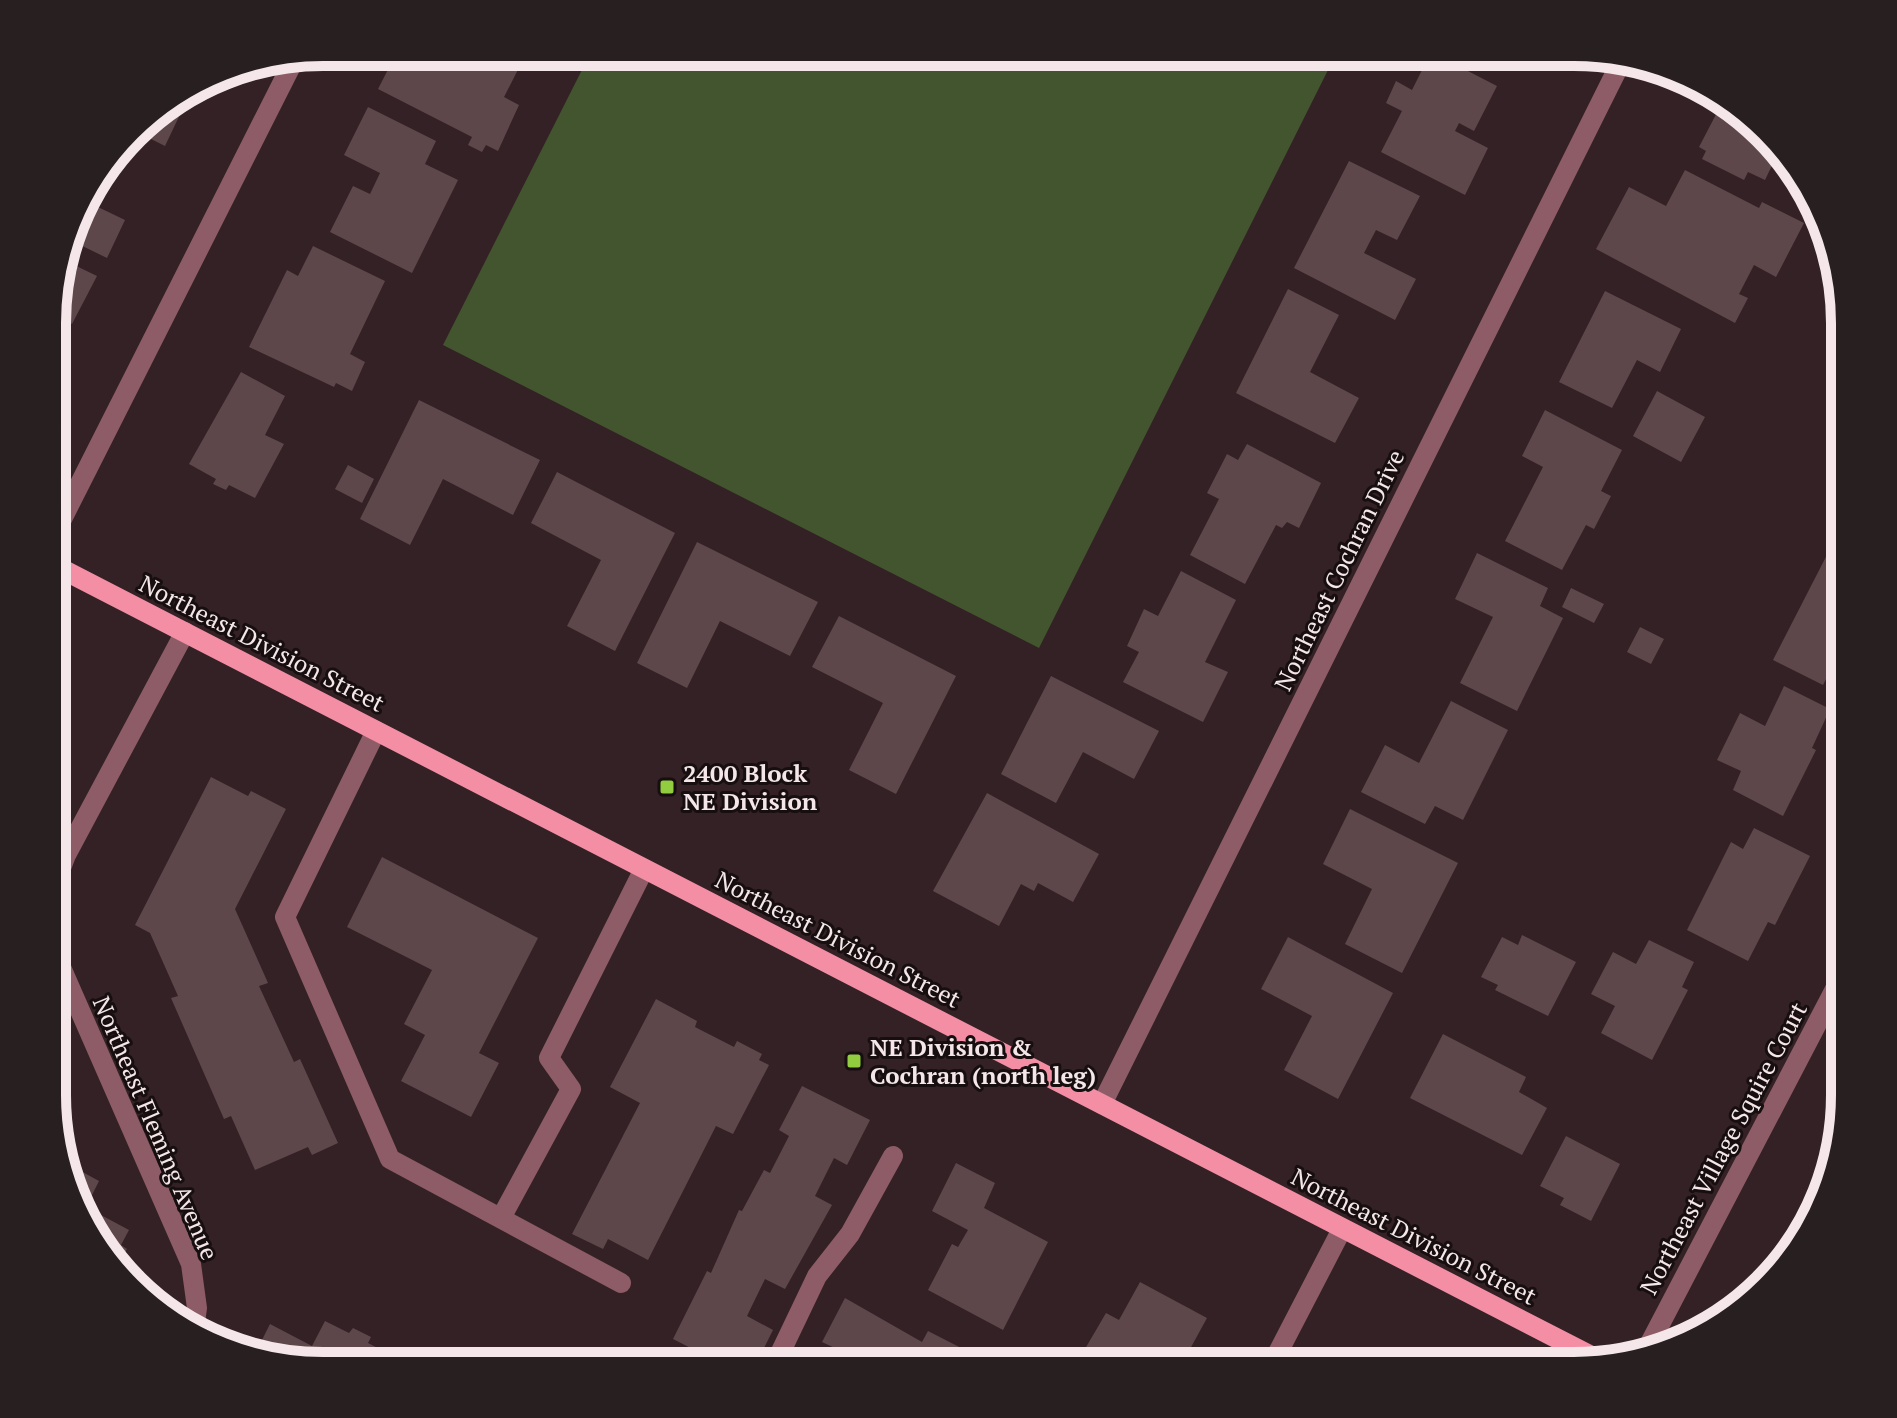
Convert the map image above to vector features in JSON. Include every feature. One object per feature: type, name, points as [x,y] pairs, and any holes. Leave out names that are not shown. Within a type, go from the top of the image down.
[{"type":"main road","name":"Northeast Division Street","points":[[66,571],[1582,1351]]},
{"type":"street","points":[[66,511],[290,68]]},
{"type":"street","name":"Northeast Cochran Drive","points":[[1102,1104],[1617,70]]},
{"type":"street","points":[[67,854],[185,632]]},
{"type":"street","points":[[376,731],[285,917],[390,1159],[621,1283]]},
{"type":"street","points":[[501,1218],[571,1089],[549,1058],[644,869]]},
{"type":"street","name":"Northeast Fleming Avenue","points":[[67,981],[191,1264],[196,1318]]},
{"type":"street","name":"Northeast Village Squire Court","points":[[1652,1339],[1830,999]]},
{"type":"street","points":[[781,1351],[817,1276],[850,1234],[893,1156]]},
{"type":"street","points":[[1278,1352],[1342,1229]]},
{"type":"green space","points":[[584,66],[1330,67],[1039,648],[443,345]]},
{"type":"building","points":[[390,66],[520,66],[504,97],[519,105],[498,151],[486,145],[482,152],[468,145],[472,137],[378,89]]},
{"type":"building","points":[[1424,67],[1460,67],[1497,86],[1474,131],[1459,123],[1455,131],[1488,148],[1465,195],[1381,152],[1402,111],[1386,103],[1396,81],[1412,90]]},
{"type":"building","points":[[184,107],[165,146],[147,137]]},
{"type":"building","points":[[368,107],[436,141],[425,164],[458,180],[412,273],[330,232],[353,186],[370,194],[380,173],[344,155]]},
{"type":"building","points":[[1718,111],[1743,130],[1774,162],[1765,180],[1748,172],[1744,180],[1702,159],[1706,151],[1699,147]]},
{"type":"building","points":[[1349,161],[1420,196],[1397,240],[1376,230],[1364,253],[1416,279],[1395,320],[1294,268]]},
{"type":"building","points":[[1685,170],[1759,208],[1762,202],[1804,223],[1776,277],[1754,265],[1739,294],[1748,298],[1735,323],[1596,249],[1629,187],[1666,206]]},
{"type":"building","points":[[112,177],[98,207],[125,220],[107,258],[79,244],[100,195]]},
{"type":"building","points":[[313,246],[385,281],[350,354],[365,362],[352,391],[336,383],[334,387],[249,347],[287,270],[298,276]]},
{"type":"building","points":[[73,265],[97,276],[72,324],[66,321]]},
{"type":"building","points":[[1288,289],[1339,315],[1310,372],[1359,398],[1335,443],[1236,393]]},
{"type":"building","points":[[1605,291],[1681,329],[1660,372],[1637,360],[1612,408],[1559,382]]},
{"type":"building","points":[[241,372],[285,396],[265,435],[284,444],[255,498],[229,485],[226,490],[213,484],[216,479],[189,464]]},
{"type":"building","points":[[1657,391],[1705,417],[1681,462],[1633,436]]},
{"type":"building","points":[[419,400],[540,460],[513,515],[443,479],[410,545],[360,519]]},
{"type":"building","points":[[1545,410],[1622,450],[1601,491],[1611,496],[1594,529],[1586,525],[1562,570],[1505,541],[1543,467],[1522,456]]},
{"type":"building","points":[[1247,444],[1321,483],[1299,528],[1287,522],[1282,528],[1276,525],[1245,584],[1190,555],[1219,499],[1207,493],[1227,454],[1238,460]]},
{"type":"building","points":[[348,465],[374,479],[362,503],[335,489]]},
{"type":"building","points":[[557,472],[675,533],[615,651],[567,626],[601,560],[531,523]]},
{"type":"building","points":[[697,542],[818,602],[790,656],[720,621],[687,688],[637,663]]},
{"type":"building","points":[[1831,548],[1831,670],[1823,685],[1773,660]]},
{"type":"building","points":[[1477,553],[1548,588],[1540,606],[1563,618],[1517,711],[1460,683],[1493,617],[1455,599]]},
{"type":"building","points":[[1181,571],[1236,600],[1205,662],[1228,672],[1203,722],[1123,682],[1139,652],[1127,646],[1144,609],[1158,616]]},
{"type":"building","points":[[1571,588],[1604,604],[1594,623],[1562,607]]},
{"type":"building","points":[[839,616],[956,676],[896,794],[849,770],[883,703],[812,667]]},
{"type":"building","points":[[1640,627],[1664,639],[1651,664],[1627,652]]},
{"type":"building","points":[[1051,676],[1159,731],[1134,779],[1083,752],[1056,803],[1001,774]]},
{"type":"building","points":[[1784,686],[1830,709],[1812,748],[1816,750],[1783,816],[1733,790],[1741,771],[1717,760],[1740,713],[1765,726]]},
{"type":"building","points":[[1451,701],[1508,730],[1463,820],[1435,806],[1425,824],[1361,792],[1385,745],[1419,763]]},
{"type":"building","points":[[211,777],[248,796],[251,791],[286,809],[235,909],[268,983],[259,986],[294,1062],[300,1059],[338,1143],[312,1155],[308,1147],[255,1170],[231,1116],[224,1119],[171,998],[178,996],[150,933],[135,925]]},
{"type":"building","points":[[987,793],[1099,854],[1073,902],[1038,883],[1034,891],[1021,884],[999,926],[933,891]]},
{"type":"building","points":[[1350,809],[1458,863],[1402,973],[1345,944],[1372,889],[1323,864]]},
{"type":"building","points":[[1754,828],[1810,856],[1775,925],[1768,922],[1748,961],[1687,930],[1731,842],[1743,849]]},
{"type":"building","points":[[382,857],[538,938],[479,1053],[499,1063],[471,1117],[401,1081],[425,1035],[404,1024],[432,970],[347,927]]},
{"type":"building","points":[[1522,935],[1576,962],[1548,1016],[1495,990],[1498,985],[1481,977],[1502,937],[1518,945]]},
{"type":"building","points":[[1288,937],[1393,993],[1338,1099],[1284,1070],[1312,1016],[1261,989]]},
{"type":"building","points":[[1649,940],[1694,962],[1682,987],[1688,990],[1652,1060],[1601,1033],[1615,1006],[1591,994],[1613,952],[1636,964]]},
{"type":"building","points":[[656,999],[697,1021],[695,1027],[734,1047],[737,1041],[762,1054],[759,1060],[769,1065],[733,1134],[716,1126],[648,1260],[608,1239],[603,1249],[572,1234],[640,1103],[610,1087]]},
{"type":"building","points":[[1443,1034],[1526,1077],[1519,1092],[1547,1108],[1522,1155],[1410,1098]]},
{"type":"building","points":[[802,1086],[870,1120],[847,1165],[834,1158],[815,1196],[832,1205],[785,1289],[765,1279],[747,1316],[773,1330],[762,1351],[697,1351],[673,1339],[707,1271],[711,1273],[739,1210],[742,1211],[764,1170],[770,1173],[789,1136],[779,1130]]},
{"type":"building","points":[[1566,1136],[1620,1164],[1591,1221],[1560,1205],[1564,1198],[1540,1186]]},
{"type":"building","points":[[956,1163],[995,1183],[984,1208],[1048,1242],[1003,1330],[928,1290],[952,1244],[958,1247],[968,1230],[932,1211]]},
{"type":"building","points":[[78,1170],[99,1181],[89,1200]]},
{"type":"building","points":[[94,1211],[129,1230],[121,1245],[127,1249],[123,1256]]},
{"type":"building","points":[[1140,1282],[1207,1318],[1189,1352],[1083,1352],[1106,1313],[1119,1320]]},
{"type":"building","points":[[845,1298],[922,1342],[928,1331],[968,1352],[842,1351],[822,1342]]},
{"type":"building","points":[[325,1321],[349,1333],[353,1328],[371,1337],[368,1343],[384,1351],[290,1350],[251,1341],[253,1338],[261,1342],[270,1324],[312,1346]]},
{"type":"place","name":"2400 Block NE Division","points":[[667,787]]},
{"type":"place","name":"NE Division & Cochran (north leg)","points":[[854,1061]]}]
